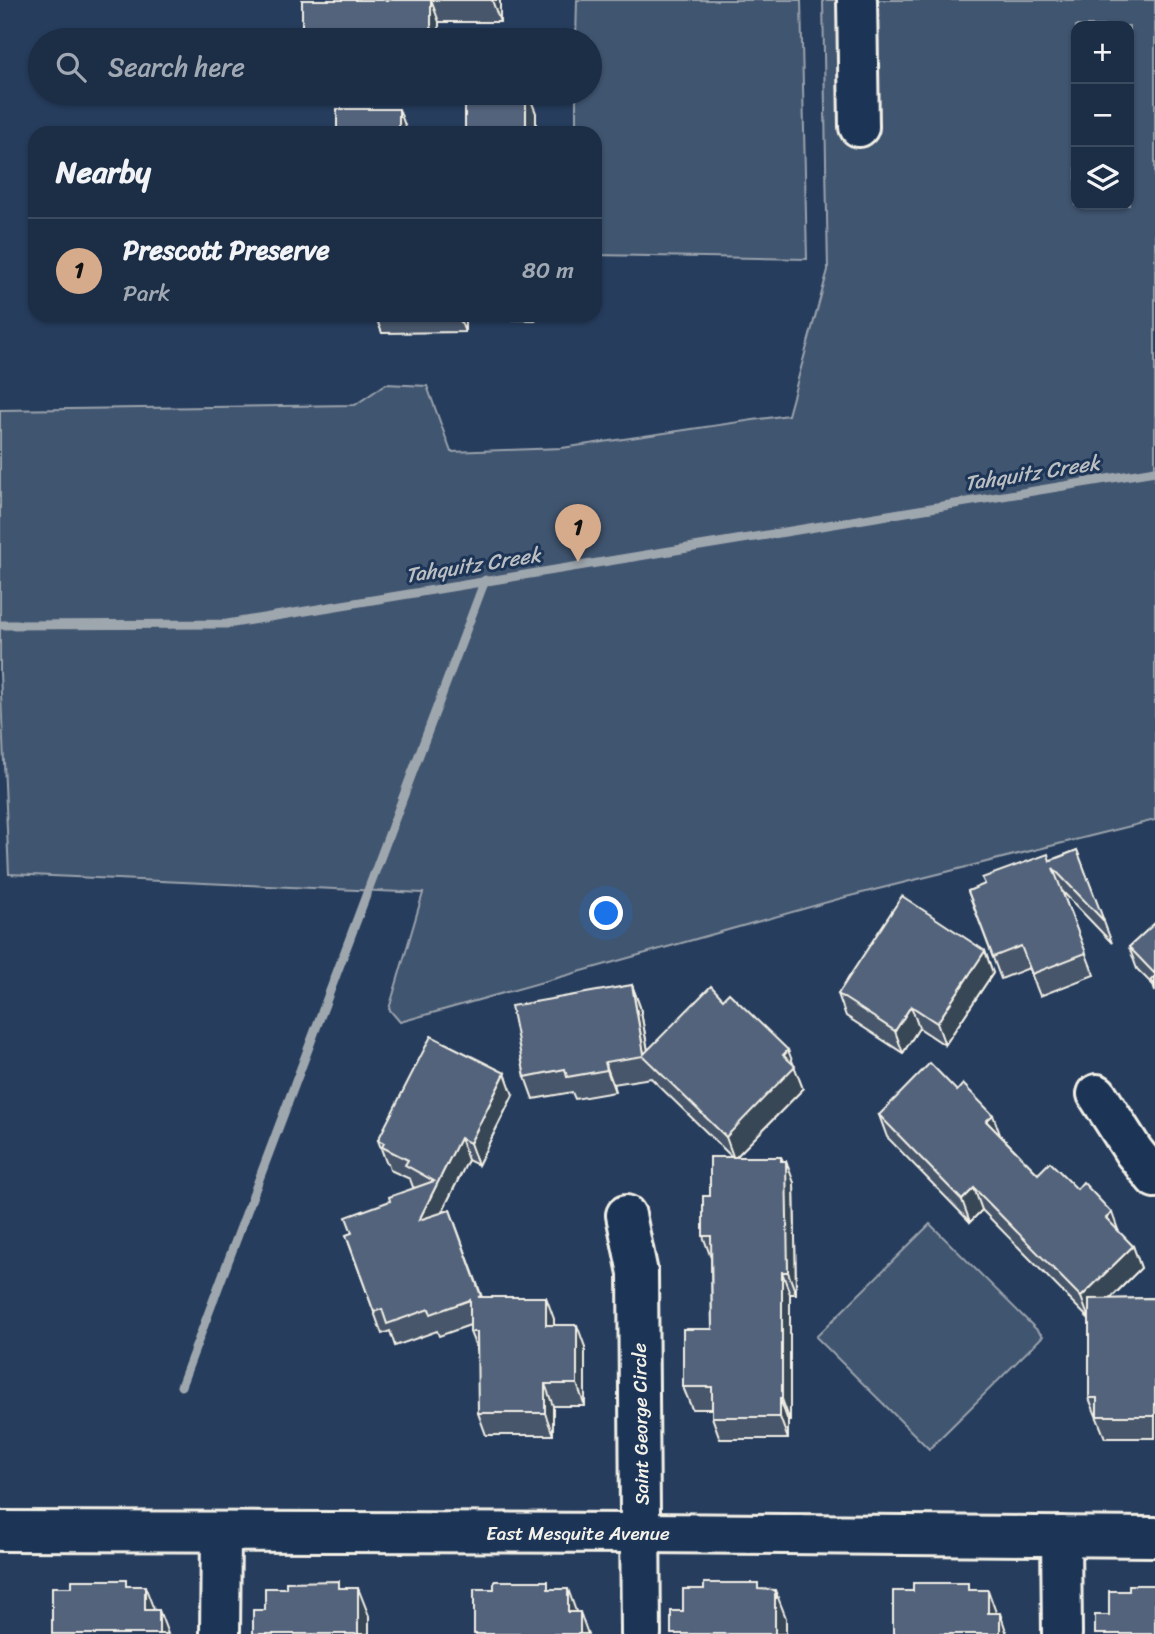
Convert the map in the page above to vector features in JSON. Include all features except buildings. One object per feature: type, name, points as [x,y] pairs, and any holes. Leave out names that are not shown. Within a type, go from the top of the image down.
[{"type":"street","points":[[857,0],[859,127]]},
{"type":"street","points":[[1097,1094],[1134,1152],[1155,1178]]},
{"type":"street","name":"Saint George Circle","points":[[626,1215],[638,1273],[641,1634]]},
{"type":"street","name":"East Mesquite Avenue","points":[[0,1531],[1155,1537]]},
{"type":"street","points":[[220,1634],[221,1533]]},
{"type":"street","points":[[1061,1536],[1062,1634]]},
{"type":"shaded area","points":[[577,0],[801,0],[807,259],[602,255],[602,126],[576,126],[576,105],[602,105],[602,28],[576,28]]},
{"type":"shaded area","points":[[823,0],[1155,0],[1155,820],[842,898],[400,1022],[389,1009],[423,893],[9,874],[0,673],[0,410],[355,405],[386,384],[427,386],[451,452],[562,448],[788,415],[828,270]]},
{"type":"shaded area","points":[[930,1224],[1043,1336],[929,1449],[816,1337]]},
{"type":"waterway","name":"Tahquitz Creek","points":[[0,625],[227,624],[1155,471]]},
{"type":"waterway","points":[[181,1386],[485,580]]},
{"type":"place","name":"Prescott Preserve","points":[[578,562]]}]
